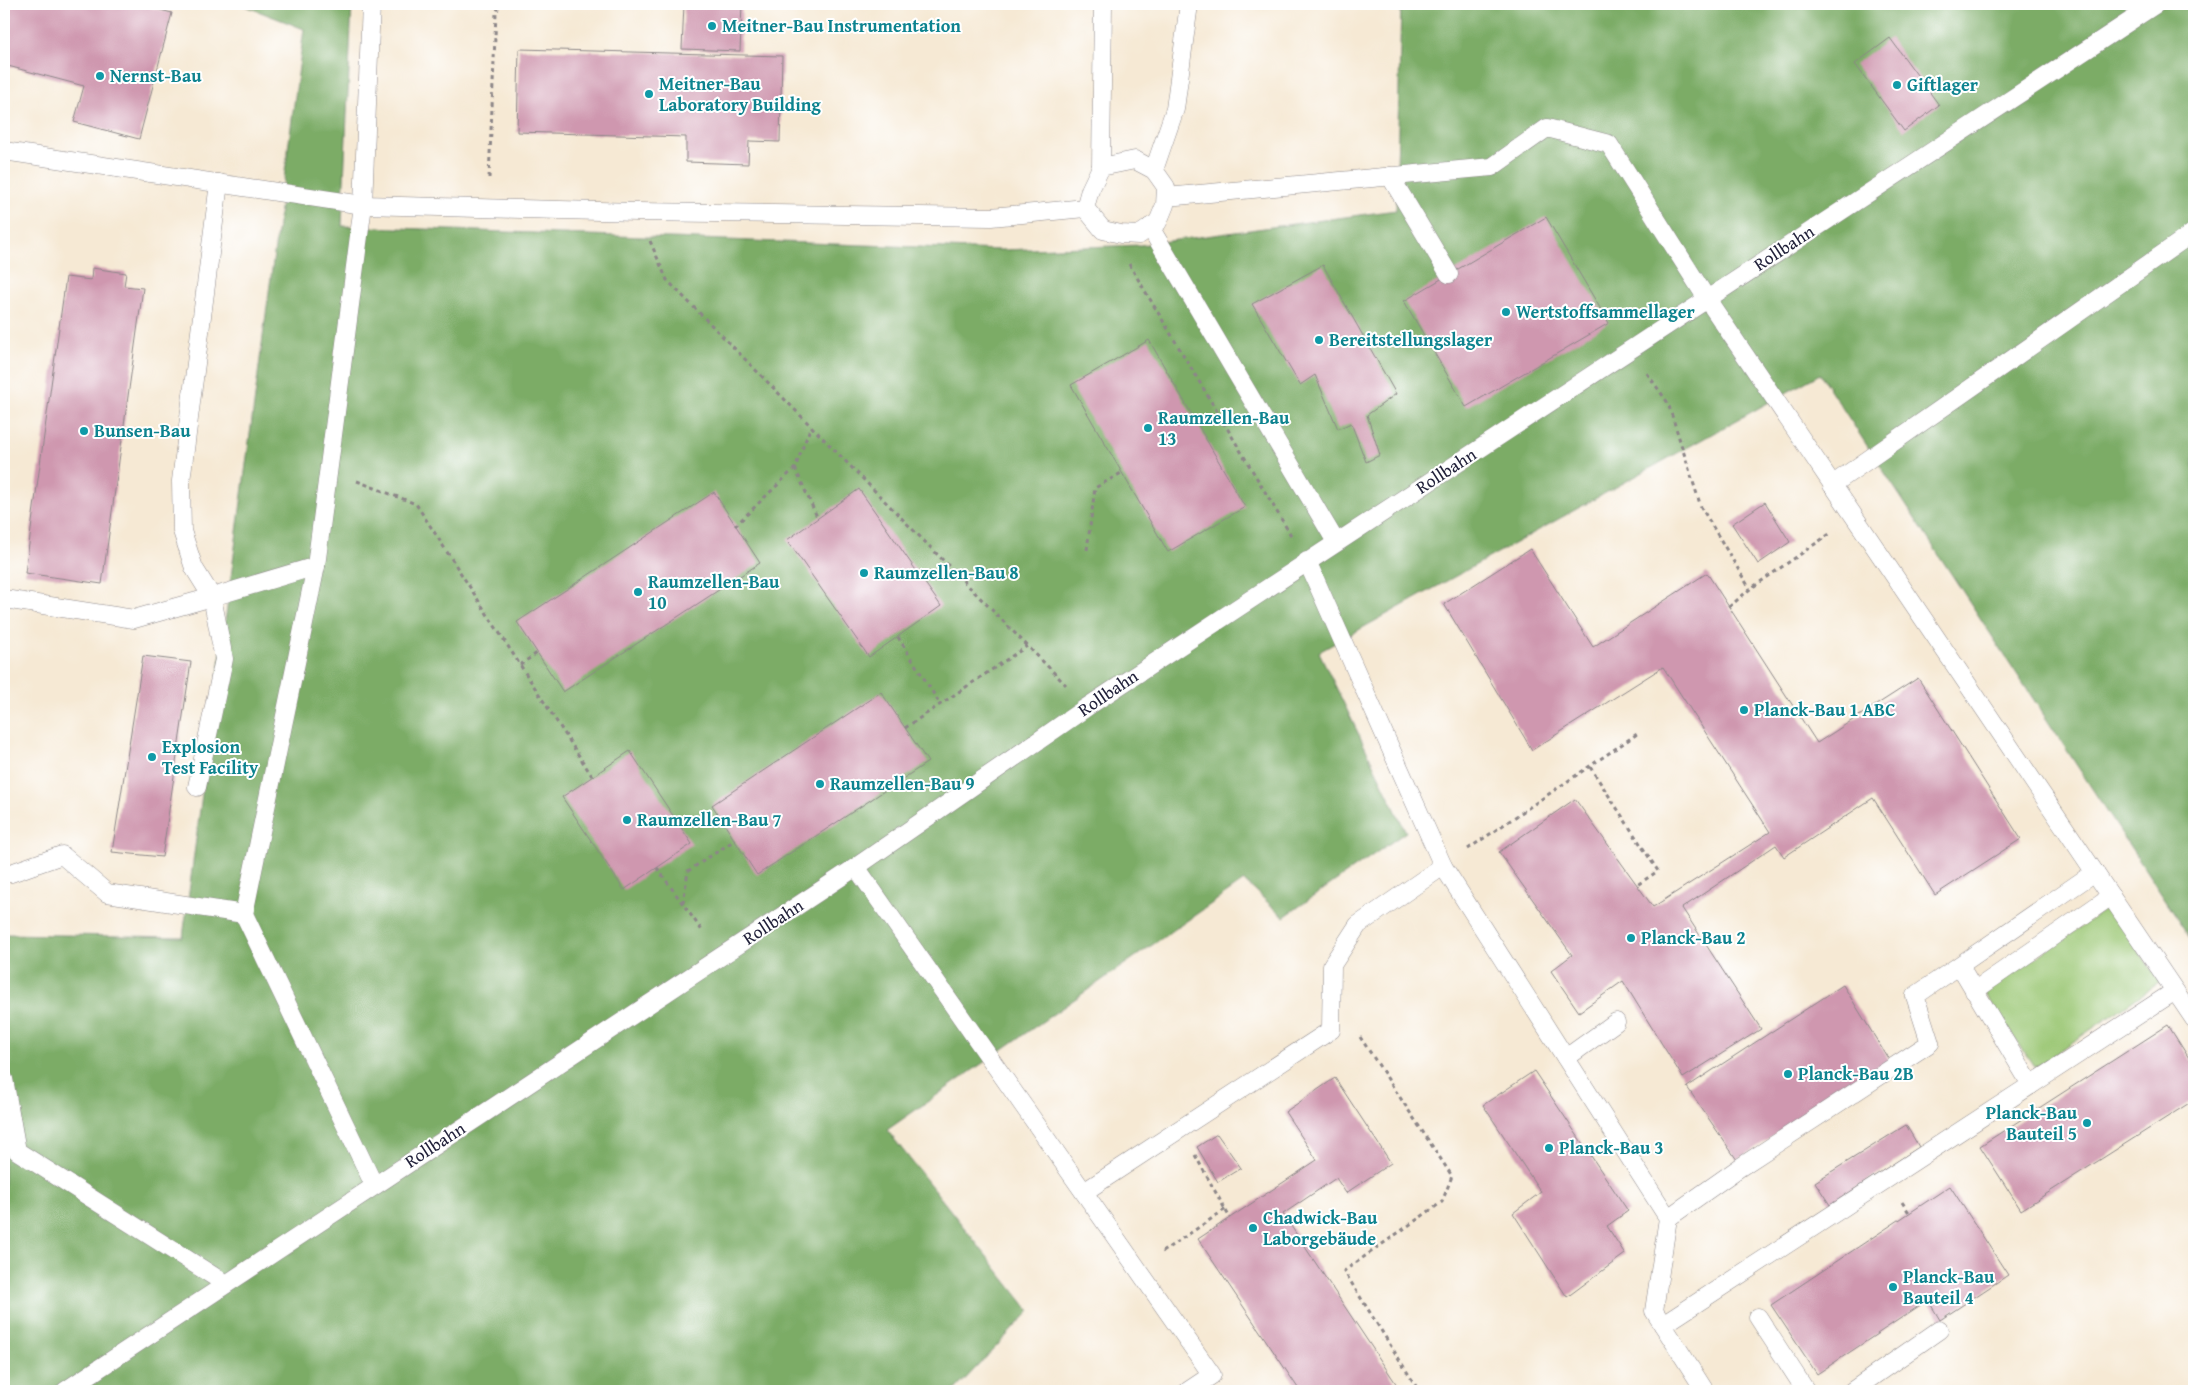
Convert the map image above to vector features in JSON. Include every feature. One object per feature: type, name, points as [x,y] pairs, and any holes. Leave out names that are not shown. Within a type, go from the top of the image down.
[{"type":"lane","points":[[371,4],[363,205],[316,566],[244,914],[374,1185]]},
{"type":"lane","points":[[1100,167],[1135,160],[1154,170],[1166,187],[1165,205],[1158,222],[1139,235],[1103,230],[1085,208],[1100,167],[1103,4]]},
{"type":"lane","points":[[1154,170],[1175,109],[1189,4]]},
{"type":"lane","name":"Rollbahn","points":[[65,1391],[856,867],[1087,707],[1307,561],[2156,4]]},
{"type":"lane","points":[[1166,197],[1492,167],[1548,128],[1609,144],[1707,300],[2194,1018]]},
{"type":"lane","points":[[4,151],[363,205],[638,212],[990,217],[1085,208]]},
{"type":"lane","points":[[1390,176],[1449,274]]},
{"type":"lane","points":[[197,787],[224,659],[212,597],[194,568],[182,531],[181,481],[219,183]]},
{"type":"lane","points":[[1150,227],[1336,542]]},
{"type":"lane","points":[[1832,485],[2194,232]]},
{"type":"lane","points":[[1307,561],[1443,866],[1668,1218],[1654,1311],[1705,1391]]},
{"type":"lane","points":[[4,599],[134,620],[316,566]]},
{"type":"lane","points":[[4,873],[11,873],[62,854],[107,894],[244,914]]},
{"type":"lane","points":[[1084,1192],[1331,1030],[1332,965],[1358,925],[1443,866]]},
{"type":"lane","points":[[856,867],[1212,1375],[1188,1391]]},
{"type":"lane","points":[[1668,1218],[1739,1168],[1930,1043],[1915,996],[2094,872]]},
{"type":"lane","points":[[1974,991],[2111,896]]},
{"type":"lane","points":[[1960,966],[2031,1085]]},
{"type":"lane","points":[[1663,1325],[2176,991]]},
{"type":"lane","points":[[1566,1058],[1616,1022]]},
{"type":"lane","points":[[4,1079],[17,1151],[226,1284]]},
{"type":"lane","points":[[1758,1317],[1806,1391]]},
{"type":"lane","points":[[1852,1391],[1939,1330]]},
{"type":"path","points":[[488,209],[496,13],[500,4]]},
{"type":"path","points":[[638,212],[667,280],[1087,707]]},
{"type":"path","points":[[1110,231],[1307,561]]},
{"type":"path","points":[[1630,349],[1668,403],[1701,507],[1750,589]]},
{"type":"path","points":[[736,526],[795,468],[811,426]]},
{"type":"path","points":[[795,468],[818,518]]},
{"type":"path","points":[[328,469],[416,504],[592,776]]},
{"type":"path","points":[[1087,550],[1095,488],[1123,472]]},
{"type":"path","points":[[1729,607],[1750,589],[1854,518]]},
{"type":"path","points":[[898,637],[940,704]]},
{"type":"path","points":[[905,728],[1027,646]]},
{"type":"path","points":[[520,665],[537,653]]},
{"type":"path","points":[[1443,866],[1638,734]]},
{"type":"path","points":[[1590,766],[1658,871],[1637,885]]},
{"type":"path","points":[[683,903],[688,871],[735,840]]},
{"type":"path","points":[[657,868],[721,956]]},
{"type":"path","points":[[1331,1030],[1360,1037],[1452,1176],[1442,1202],[1344,1271],[1419,1391]]},
{"type":"path","points":[[1181,1129],[1230,1218]]},
{"type":"path","points":[[1138,1268],[1226,1209]]},
{"type":"green space","points":[[240,4],[352,4],[342,226],[1001,250],[1140,245],[1396,210],[1401,4],[2194,4],[2194,944],[1820,374],[1319,652],[1406,832],[1284,917],[1244,881],[887,1130],[1030,1311],[954,1391],[4,1391],[4,934],[183,937],[304,29]]},
{"type":"green space","points":[[2109,907],[2160,982],[2035,1068],[1985,993]]},
{"type":"building","name":"Nernst-Bau","points":[[4,4],[137,4],[172,13],[139,139],[74,122],[84,86],[4,65]]},
{"type":"building","name":"Meitner-Bau Instrumentation","points":[[684,4],[742,4],[740,51],[682,49]]},
{"type":"building","name":"Giftlager","points":[[1890,38],[1939,105],[1904,131],[1855,64]]},
{"type":"building","name":"Meitner-Bau Laboratory Building","points":[[519,49],[782,56],[780,142],[749,141],[748,164],[686,162],[686,137],[517,132]]},
{"type":"building","name":"Wertstoffsammellager","points":[[1546,217],[1609,323],[1466,407],[1404,301]]},
{"type":"building","name":"Bereitstellungslager","points":[[1323,265],[1396,394],[1367,415],[1380,455],[1366,462],[1351,423],[1338,429],[1315,375],[1300,385],[1252,304]]},
{"type":"building","name":"Bunsen-Bau","points":[[92,268],[126,273],[124,286],[143,288],[102,584],[25,573],[66,277],[91,280]]},
{"type":"building","name":"Raumzellen-Bau 13","points":[[1149,340],[1245,507],[1168,552],[1071,385]]},
{"type":"building","name":"Raumzellen-Bau 8","points":[[859,489],[941,606],[869,657],[787,540]]},
{"type":"building","name":"Raumzellen-Bau 10","points":[[714,492],[760,563],[563,692],[517,622]]},
{"type":"building","points":[[1765,502],[1790,542],[1758,564],[1732,524]]},
{"type":"building","name":"Planck-Bau 1 ABC","points":[[1530,549],[1593,647],[1707,573],[1817,743],[1918,678],[2021,839],[1935,895],[1873,798],[1784,857],[1776,845],[1682,908],[1761,1029],[1683,1078],[1623,981],[1579,1012],[1551,971],[1572,955],[1499,852],[1575,799],[1653,907],[1770,832],[1663,667],[1532,750],[1444,604]]},
{"type":"building","name":"Explosion Test Facility","points":[[143,656],[191,662],[162,857],[112,852]]},
{"type":"building","name":"Raumzellen-Bau 9","points":[[881,692],[928,762],[757,875],[712,805]]},
{"type":"building","name":"Raumzellen-Bau 7","points":[[630,751],[692,844],[624,890],[562,797]]},
{"type":"building","name":"Planck-Bau 2B","points":[[1843,985],[1889,1060],[1737,1160],[1687,1087]]},
{"type":"building","name":"Planck-Bau Bauteil 5","points":[[2168,1025],[2194,1066],[2194,1100],[2021,1210],[1980,1146]]},
{"type":"building","name":"Planck-Bau 3","points":[[1534,1071],[1628,1211],[1607,1226],[1625,1254],[1567,1297],[1513,1213],[1541,1192],[1483,1105]]},
{"type":"building","name":"Chadwick-Bau Laborgebäude","points":[[1335,1078],[1391,1163],[1346,1193],[1336,1178],[1283,1214],[1401,1391],[1300,1391],[1198,1239],[1317,1160],[1285,1112]]},
{"type":"building","points":[[1906,1125],[1919,1147],[1830,1205],[1815,1182]]},
{"type":"building","points":[[1217,1134],[1241,1168],[1218,1182],[1197,1147]]},
{"type":"building","name":"Planck-Bau Bauteil 4","points":[[1950,1186],[2008,1275],[1940,1320],[1928,1300],[1817,1374],[1771,1305]]},
{"type":"place","name":"Meitner-Bau Instrumentation","points":[[712,26]]},
{"type":"place","name":"Nernst-Bau","points":[[100,76]]},
{"type":"place","name":"Giftlager","points":[[1897,85]]},
{"type":"place","name":"Meitner-Bau Laboratory Building","points":[[649,94]]},
{"type":"place","name":"Wertstoffsammellager","points":[[1506,312]]},
{"type":"place","name":"Bereitstellungslager","points":[[1319,340]]},
{"type":"place","name":"Raumzellen-Bau 13","points":[[1148,428]]},
{"type":"place","name":"Bunsen-Bau","points":[[84,431]]},
{"type":"place","name":"Raumzellen-Bau 8","points":[[864,573]]},
{"type":"place","name":"Raumzellen-Bau 10","points":[[638,592]]},
{"type":"place","name":"Planck-Bau 1 ABC","points":[[1744,710]]},
{"type":"place","name":"Explosion Test Facility","points":[[152,757]]},
{"type":"place","name":"Raumzellen-Bau 9","points":[[820,784]]},
{"type":"place","name":"Raumzellen-Bau 7","points":[[627,820]]},
{"type":"place","name":"Planck-Bau 2","points":[[1631,938]]},
{"type":"place","name":"Planck-Bau 2B","points":[[1788,1074]]},
{"type":"place","name":"Planck-Bau Bauteil 5","points":[[2087,1123]]},
{"type":"place","name":"Planck-Bau 3","points":[[1549,1148]]},
{"type":"place","name":"Chadwick-Bau Laborgebäude","points":[[1253,1228]]},
{"type":"place","name":"Planck-Bau Bauteil 4","points":[[1893,1287]]}]
